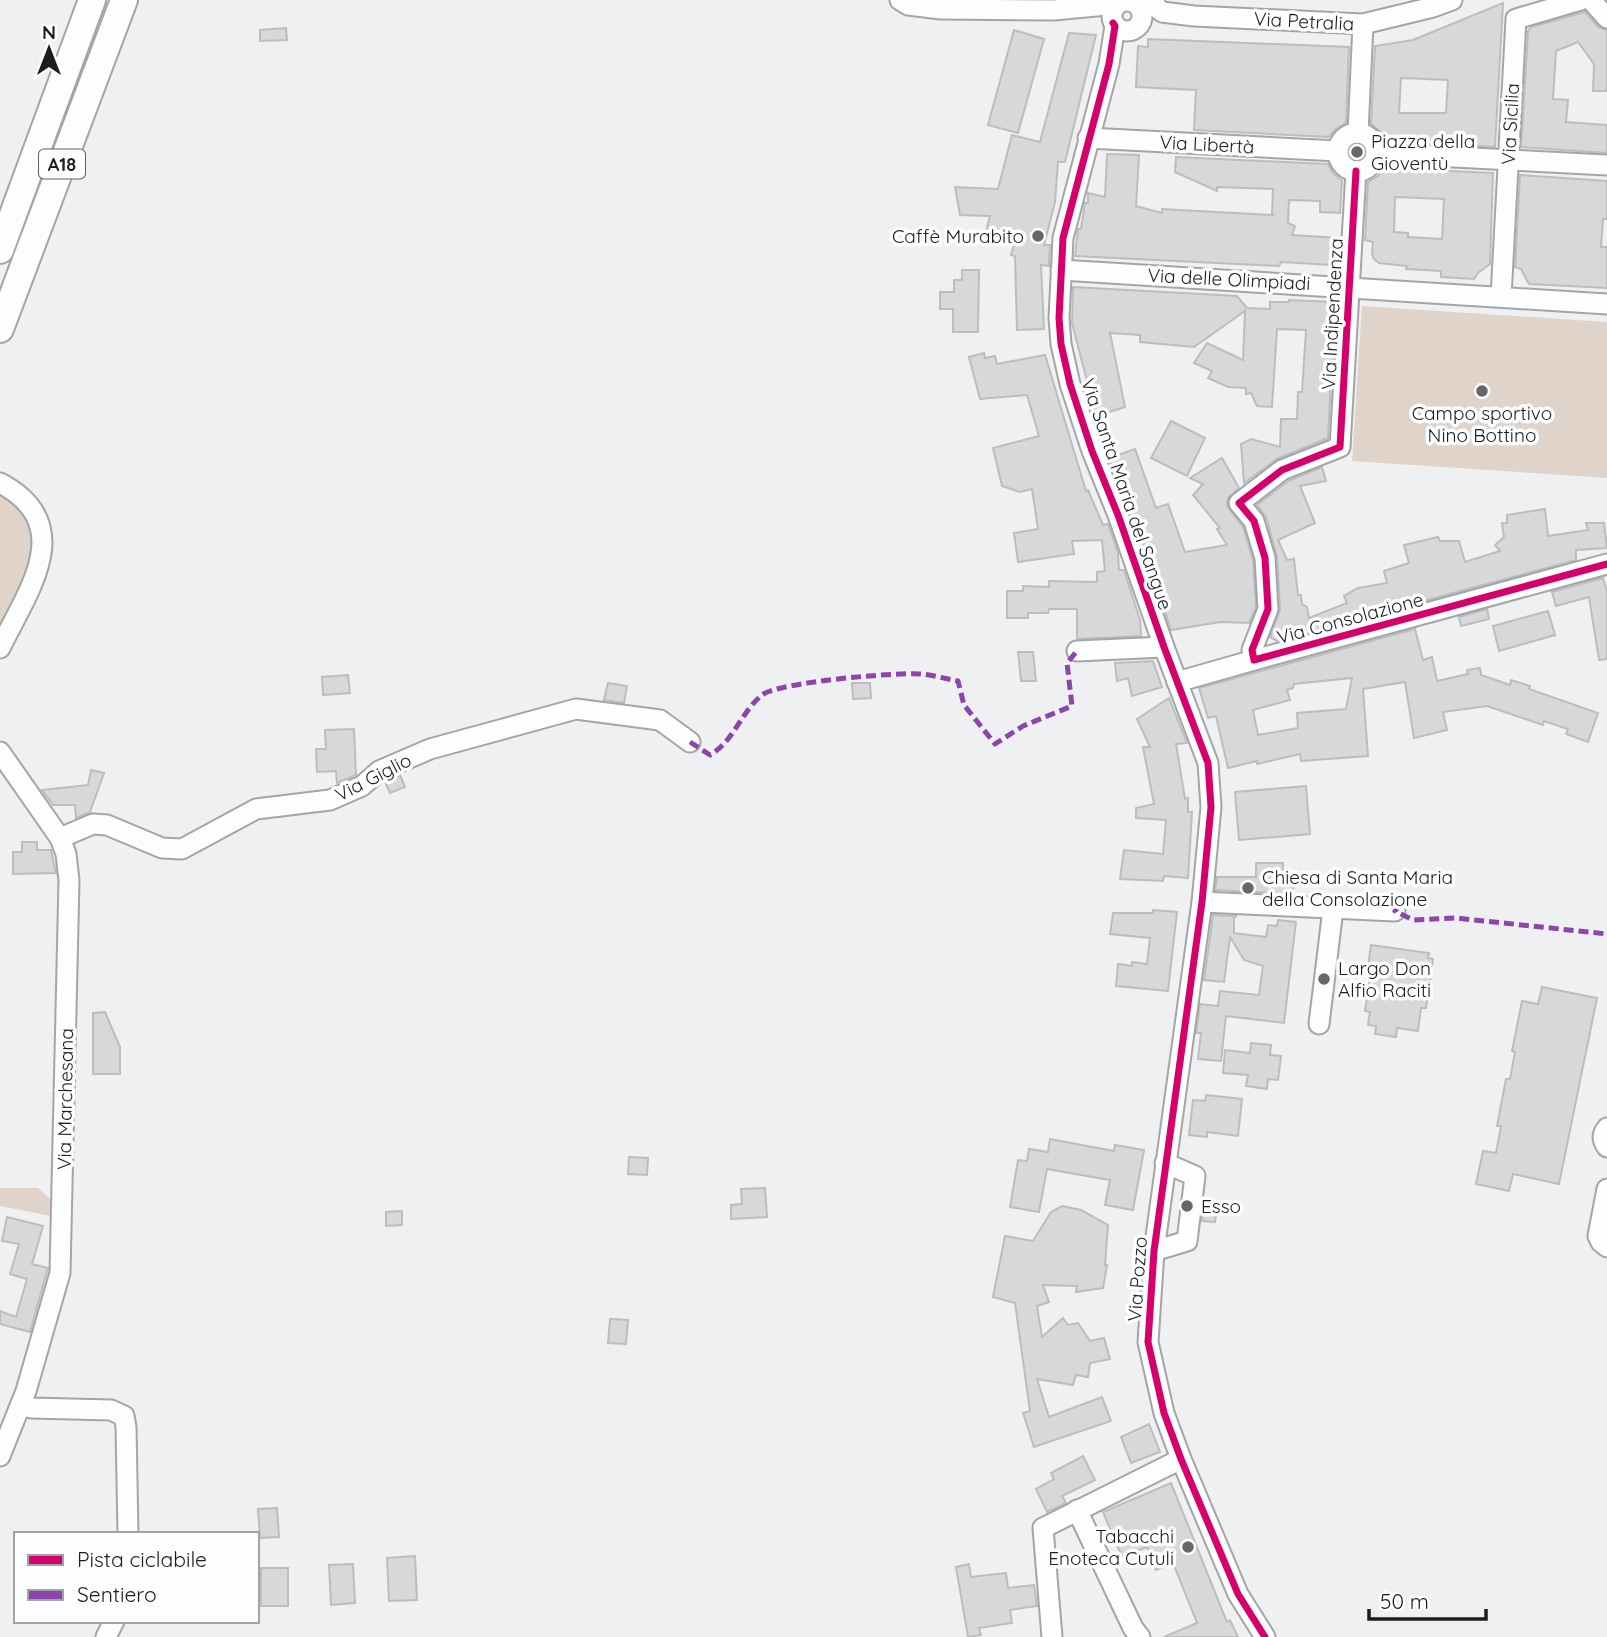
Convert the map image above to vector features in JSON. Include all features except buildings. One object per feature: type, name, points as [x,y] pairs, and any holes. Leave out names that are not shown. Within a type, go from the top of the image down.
[{"type":"highway","name":"A18","points":[[0,250],[92,0]]},
{"type":"highway","name":"A18","points":[[0,329],[124,0]]},
{"type":"street","points":[[900,0],[908,5],[941,9],[1120,11],[1138,6],[1141,11],[1138,25],[1109,64]]},
{"type":"street","points":[[1154,0],[1156,7],[1163,12],[1194,16]]},
{"type":"street","name":"Via Petralia","points":[[1194,16],[1363,24],[1433,8],[1452,0]]},
{"type":"street","name":"Via Sicilia","points":[[1501,297],[1516,19],[1581,0]]},
{"type":"street","points":[[1591,0],[1607,18]]},
{"type":"street","points":[[1120,11],[1125,31],[1138,25],[1194,16]]},
{"type":"street","points":[[1109,64],[1110,44],[1120,11]]},
{"type":"street","points":[[1363,24],[1358,127],[1332,150],[1356,177],[1382,153]]},
{"type":"street","name":"Via Santa Maria del Sangue","points":[[1109,64],[1063,238],[1059,318],[1061,344],[1070,384],[1092,452],[1118,515],[1177,682]]},
{"type":"street","points":[[1358,127],[1382,153],[1607,165]]},
{"type":"street","name":"Via Libertà","points":[[1088,138],[1332,150]]},
{"type":"street","name":"Via Indipendenza","points":[[1340,447],[1356,177]]},
{"type":"street","name":"Via delle Olimpiadi","points":[[1060,270],[1607,304]]},
{"type":"street","name":"Via Consolazione","points":[[1340,447],[1282,470],[1239,503],[1254,521],[1265,558],[1268,609],[1252,650],[1254,660],[1607,565]]},
{"type":"street","points":[[0,483],[22,498],[33,512],[44,546],[36,578],[0,648]]},
{"type":"street","points":[[1077,651],[1164,647]]},
{"type":"street","points":[[1177,682],[1254,660]]},
{"type":"street","name":"Via Pozzo","points":[[1177,682],[1208,763],[1211,807],[1202,902],[1154,1251],[1148,1342],[1164,1413],[1181,1459],[1238,1594],[1265,1637]]},
{"type":"street","name":"Via Giglio","points":[[60,838],[93,824],[107,825],[162,848],[182,849],[256,809],[330,800],[362,786],[379,771],[430,749],[576,709],[660,720],[690,742]]},
{"type":"street","name":"Via Marchesana","points":[[0,752],[60,838],[69,880],[60,1273],[21,1404],[0,1456]]},
{"type":"street","points":[[1202,902],[1395,911]]},
{"type":"street","points":[[1319,1024],[1334,909]]},
{"type":"street","points":[[1607,1128],[1603,1135],[1603,1142],[1607,1147]]},
{"type":"street","points":[[1154,1251],[1187,1241],[1195,1176],[1165,1163]]},
{"type":"street","points":[[1607,1189],[1598,1236],[1607,1247]]},
{"type":"street","points":[[21,1404],[31,1408],[111,1410],[124,1416],[127,1427],[128,1532]]},
{"type":"street","points":[[1052,1637],[1043,1528],[1181,1459]]},
{"type":"street","points":[[1077,1510],[1133,1628],[1140,1637]]},
{"type":"shaded area","name":"Campo sportivo Nino Bottino","points":[[1362,306],[1607,322],[1607,478],[1352,461]]},
{"type":"shaded area","points":[[0,492],[19,507],[30,523],[34,540],[27,576],[0,633]]},
{"type":"shaded area","points":[[0,1188],[38,1188],[51,1200],[51,1216],[0,1206]]},
{"type":"marked path","points":[[690,742],[710,755],[725,742],[755,702],[772,690],[838,679],[908,674],[958,681],[964,705],[995,744],[1023,726],[1072,706],[1067,663],[1077,651]]},
{"type":"marked path","points":[[1400,904],[1395,911],[1413,920],[1456,918],[1607,934]]},
{"type":"cycle path","points":[[1113,23],[1115,26],[1109,64],[1063,238],[1059,318],[1061,344],[1070,384],[1092,451],[1208,763],[1211,807],[1202,902],[1154,1251],[1148,1342],[1164,1413],[1181,1459],[1238,1594],[1265,1637]]},
{"type":"cycle path","points":[[1356,171],[1340,447],[1282,470],[1239,503],[1254,521],[1265,558],[1268,609],[1252,650],[1254,660],[1607,564]]},
{"type":"place","name":"Piazza della Gioventù","points":[[1357,152]]},
{"type":"place","name":"Caffè Murabito","points":[[1038,236]]},
{"type":"place","name":"Campo sportivo Nino Bottino","points":[[1482,391]]},
{"type":"place","name":"Chiesa di Santa Maria della Consolazione","points":[[1248,888]]},
{"type":"place","name":"Largo Don Alfio Raciti","points":[[1324,979]]},
{"type":"place","name":"Esso","points":[[1187,1206]]},
{"type":"place","name":"Tabacchi Enoteca Cutuli","points":[[1188,1547]]}]
